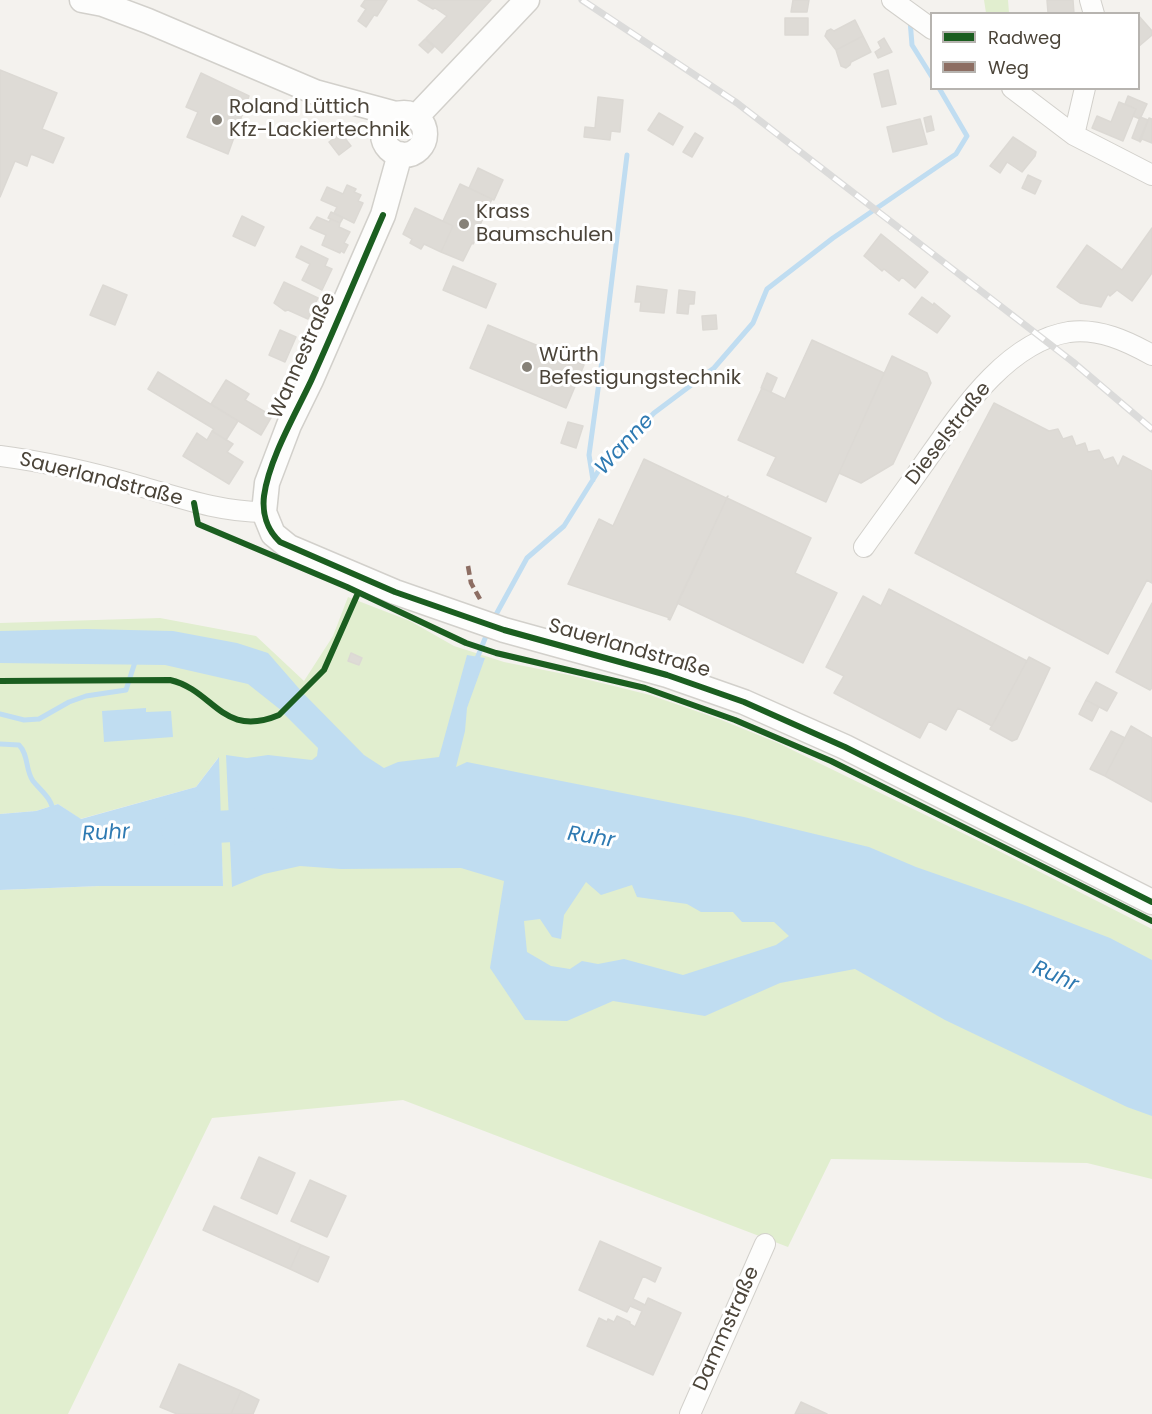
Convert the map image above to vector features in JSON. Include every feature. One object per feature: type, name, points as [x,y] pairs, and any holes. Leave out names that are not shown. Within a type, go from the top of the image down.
[{"type":"street","points":[[82,0],[103,4],[148,21],[315,92],[378,131],[389,148],[400,154],[410,154],[416,151],[425,140],[424,125],[406,115],[315,92]]},
{"type":"street","points":[[383,136],[386,123],[406,115],[527,0]]},
{"type":"street","points":[[893,1],[927,26]]},
{"type":"street","points":[[1015,90],[1074,135],[1152,175]]},
{"type":"street","points":[[1074,135],[1085,90]]},
{"type":"street","name":"Wannestraße","points":[[264,513],[264,494],[272,467],[383,215],[400,154]]},
{"type":"street","name":"Dieselstraße","points":[[864,547],[962,411],[1017,356],[1043,340],[1056,335],[1082,331],[1122,340],[1152,355]]},
{"type":"street","name":"Sauerlandstraße","points":[[0,456],[99,476],[210,507],[264,513],[273,534],[288,547],[395,592],[504,630],[667,675],[744,702],[845,747],[1152,902]]},
{"type":"street","name":"Dammstraße","points":[[690,1414],[765,1244]]},
{"type":"green space","points":[[984,0],[1008,0],[1009,12],[986,12]]},
{"type":"green space","points":[[348,597],[410,621],[454,646],[504,662],[650,695],[778,743],[1152,929],[1152,1179],[1087,1163],[831,1159],[788,1247],[403,1100],[212,1118],[68,1414],[0,1414],[0,890],[100,886],[223,886],[218,758],[196,787],[80,819],[58,804],[36,811],[0,814],[0,623],[160,618],[256,636],[304,681],[333,636]]},
{"type":"water","points":[[86,629],[173,631],[237,643],[268,653],[302,692],[282,711],[248,684],[165,665],[0,663],[0,631]]},
{"type":"water","points":[[467,655],[485,658],[467,708],[465,731],[456,767],[467,762],[744,817],[869,847],[916,867],[1110,938],[1152,960],[1152,1116],[1127,1107],[945,1020],[855,969],[780,983],[705,1016],[613,1001],[567,1021],[525,1020],[490,968],[504,881],[461,868],[341,869],[300,866],[264,874],[232,887],[226,755],[247,758],[268,755],[312,760],[317,756],[318,748],[283,713],[303,693],[364,755],[384,768],[398,762],[439,757]],"holes":[[[586,882],[601,895],[632,885],[637,897],[687,904],[701,912],[733,912],[742,922],[774,922],[789,936],[776,945],[683,975],[624,959],[598,964],[582,961],[570,969],[551,966],[527,952],[524,921],[540,919],[552,937],[561,939],[564,915]]]},
{"type":"water","points":[[146,708],[146,712],[171,711],[173,737],[104,742],[102,711]]},
{"type":"water","points":[[219,757],[223,886],[100,886],[0,890],[0,814],[36,811],[58,804],[81,819],[196,787]]},
{"type":"building","points":[[365,0],[387,0],[377,16],[374,15],[366,27],[358,21],[366,9],[361,6]]},
{"type":"building","points":[[418,0],[491,0],[442,53],[426,38],[447,16]]},
{"type":"building","points":[[793,0],[809,0],[807,12],[791,12]]},
{"type":"building","points":[[1047,0],[1073,0],[1074,12],[1048,12]]},
{"type":"building","points":[[1140,17],[1152,31],[1152,35],[1140,45]]},
{"type":"building","points":[[785,18],[808,18],[808,35],[785,35]]},
{"type":"building","points":[[855,20],[863,36],[836,50],[825,36],[827,31],[831,29],[834,31]]},
{"type":"building","points":[[863,36],[871,52],[851,62],[846,68],[841,66],[836,50]]},
{"type":"building","points":[[884,38],[892,52],[878,58],[875,52],[881,48],[878,42]]},
{"type":"building","points":[[425,39],[434,47],[428,53],[419,45]]},
{"type":"building","points":[[0,70],[57,93],[42,129],[64,138],[53,163],[31,154],[27,166],[15,161],[0,197]]},
{"type":"building","points":[[888,70],[896,104],[882,107],[874,74]]},
{"type":"building","name":"Roland Lüttich Kfz-Lackiertechnik","points":[[201,73],[249,96],[228,154],[187,137],[198,112],[186,107]]},
{"type":"building","points":[[1128,96],[1147,104],[1140,119],[1133,116],[1136,109],[1125,104]]},
{"type":"building","points":[[598,97],[623,100],[620,132],[611,131],[610,140],[584,137],[585,127],[595,128]]},
{"type":"building","points":[[1119,102],[1136,109],[1123,141],[1092,128],[1097,116],[1111,122]]},
{"type":"building","points":[[659,113],[683,127],[673,145],[648,130]]},
{"type":"building","points":[[931,116],[934,130],[927,132],[924,118]]},
{"type":"building","points":[[1140,117],[1148,120],[1139,141],[1132,138]]},
{"type":"building","points":[[1149,118],[1152,119],[1152,143],[1142,139],[1140,142]]},
{"type":"building","points":[[920,119],[927,144],[893,152],[887,127]]},
{"type":"building","points":[[341,133],[351,146],[339,155],[329,142]]},
{"type":"building","points":[[695,133],[703,138],[692,157],[683,152]]},
{"type":"building","points":[[1013,137],[1036,152],[1035,156],[1022,172],[1007,162],[1000,173],[990,166]]},
{"type":"building","points":[[478,168],[503,180],[494,200],[469,188]]},
{"type":"building","points":[[1028,175],[1041,181],[1035,194],[1022,188]]},
{"type":"building","name":"Krass Baumschulen","points":[[460,184],[492,199],[474,238],[476,239],[463,261],[441,252],[453,226],[443,221]]},
{"type":"building","points":[[347,185],[356,189],[354,192],[361,195],[358,201],[363,203],[354,223],[334,213],[337,207],[321,200],[327,187],[343,194]]},
{"type":"building","points":[[415,208],[453,226],[441,252],[424,244],[421,249],[410,243],[412,239],[403,234]]},
{"type":"building","points":[[331,212],[343,218],[340,223],[328,218]]},
{"type":"building","points":[[242,216],[264,227],[255,246],[233,236]]},
{"type":"building","points":[[317,217],[329,222],[331,219],[340,223],[339,227],[350,232],[344,243],[348,245],[344,253],[322,245],[326,235],[310,228]]},
{"type":"building","points":[[1152,228],[1152,273],[1132,301],[1117,290],[1110,296],[1108,294],[1101,307],[1080,303],[1057,287],[1087,245],[1122,270]]},
{"type":"building","points":[[881,234],[928,272],[915,288],[902,277],[899,281],[884,269],[882,271],[864,256]]},
{"type":"building","points":[[301,246],[328,259],[325,266],[332,269],[322,290],[302,280],[310,264],[296,257]]},
{"type":"building","points":[[453,266],[496,284],[486,308],[443,290]]},
{"type":"building","points":[[284,282],[318,298],[308,319],[288,310],[285,311],[274,303]]},
{"type":"building","points":[[103,285],[127,295],[115,325],[90,315]]},
{"type":"building","points":[[637,286],[667,290],[664,313],[640,311],[641,302],[635,302]]},
{"type":"building","points":[[679,290],[695,292],[694,304],[689,304],[688,314],[677,313]]},
{"type":"building","points":[[922,297],[950,316],[937,333],[909,314]]},
{"type":"building","points":[[716,315],[717,329],[703,330],[702,316]]},
{"type":"building","name":"Würth Befestigungstechnik","points":[[488,325],[584,365],[566,408],[470,368]]},
{"type":"building","points":[[280,330],[296,337],[285,362],[269,355]]},
{"type":"building","points":[[812,340],[884,373],[826,502],[767,475],[776,457],[738,440],[762,388],[785,399]]},
{"type":"building","points":[[892,356],[927,373],[931,383],[893,464],[861,483],[839,473]]},
{"type":"building","points":[[158,372],[238,421],[226,440],[212,431],[214,429],[148,389]]},
{"type":"building","points":[[767,373],[777,378],[771,392],[761,388]]},
{"type":"building","points":[[226,380],[249,394],[245,400],[272,416],[261,435],[211,404]]},
{"type":"building","points":[[994,403],[1049,431],[1058,429],[1063,439],[1072,436],[1076,446],[1085,443],[1088,452],[1099,450],[1104,460],[1113,457],[1118,467],[1123,456],[1152,471],[1152,583],[1147,580],[1108,654],[915,553]]},
{"type":"building","points":[[568,422],[583,426],[576,448],[561,443]]},
{"type":"building","points":[[212,431],[233,444],[227,452],[243,462],[229,484],[183,456],[197,433],[207,440]]},
{"type":"building","points":[[644,459],[726,498],[728,496],[670,620],[668,619],[670,618],[568,584],[599,519],[613,526]]},
{"type":"building","points":[[727,498],[811,538],[795,573],[837,593],[803,663],[677,603]]},
{"type":"building","points":[[889,589],[1027,661],[992,726],[958,708],[946,730],[929,721],[920,738],[834,693],[844,676],[826,667],[863,596],[881,606]]},
{"type":"building","points":[[1152,603],[1152,688],[1150,690],[1116,672]]},
{"type":"building","points":[[351,653],[362,658],[359,665],[348,661]]},
{"type":"building","points":[[1029,657],[1050,668],[1017,739],[1012,741],[990,729]]},
{"type":"building","points":[[1096,682],[1117,693],[1107,711],[1086,700]]},
{"type":"building","points":[[1086,700],[1099,707],[1092,721],[1079,714]]},
{"type":"building","points":[[1131,726],[1152,738],[1152,802],[1105,776]]},
{"type":"building","points":[[1111,731],[1125,738],[1105,776],[1090,769]]},
{"type":"building","points":[[259,1157],[295,1173],[277,1214],[241,1198]]},
{"type":"building","points":[[310,1180],[346,1196],[327,1237],[291,1221]]},
{"type":"building","points":[[214,1206],[301,1245],[290,1269],[203,1230]]},
{"type":"building","points":[[600,1241],[661,1268],[655,1282],[643,1276],[633,1299],[645,1305],[648,1298],[681,1313],[653,1375],[587,1346],[599,1318],[607,1322],[608,1319],[614,1322],[617,1316],[635,1327],[642,1311],[630,1306],[627,1312],[579,1290]]},
{"type":"building","points":[[301,1245],[329,1257],[318,1282],[290,1269]]},
{"type":"building","points":[[179,1364],[241,1391],[231,1414],[177,1414],[160,1407]]},
{"type":"building","points":[[241,1391],[259,1400],[253,1414],[231,1414]]},
{"type":"building","points":[[801,1402],[827,1414],[795,1414]]},
{"type":"waterway","name":"Wanne","points":[[910,20],[912,45],[930,74]]},
{"type":"waterway","name":"Wanne","points":[[493,620],[527,558],[564,526],[599,470],[654,413],[714,368],[753,323],[767,289],[833,238],[956,154],[967,136],[940,90]]},
{"type":"waterway","points":[[593,480],[589,455],[627,155]]},
{"type":"waterway","name":"Wanne","points":[[476,661],[488,631]]},
{"type":"waterway","points":[[0,714],[24,720],[39,719],[69,702],[86,696],[126,690],[136,659]]},
{"type":"waterway","points":[[0,744],[19,745],[26,758],[31,777],[49,799],[53,813]]},
{"type":"waterway","name":"Ruhr","points":[[177,829],[271,824]]},
{"type":"railway","points":[[582,0],[737,103],[1073,362],[1152,429]]},
{"type":"marked path","points":[[468,566],[471,583],[480,599]]},
{"type":"cycle path","points":[[383,215],[271,467],[264,496],[264,509],[266,521],[280,542],[395,592],[504,630],[667,675],[744,702],[845,747],[1152,902]]},
{"type":"cycle path","points":[[194,503],[198,524],[347,587],[466,643],[496,653],[645,688],[735,720],[831,761],[1152,921]]},
{"type":"cycle path","points":[[0,681],[170,680],[185,685],[231,717],[244,721],[260,721],[279,715],[324,670],[358,593]]},
{"type":"place","name":"Roland Lüttich Kfz-Lackiertechnik","points":[[217,120]]},
{"type":"place","name":"Krass Baumschulen","points":[[464,224]]},
{"type":"place","name":"Würth Befestigungstechnik","points":[[527,367]]}]
